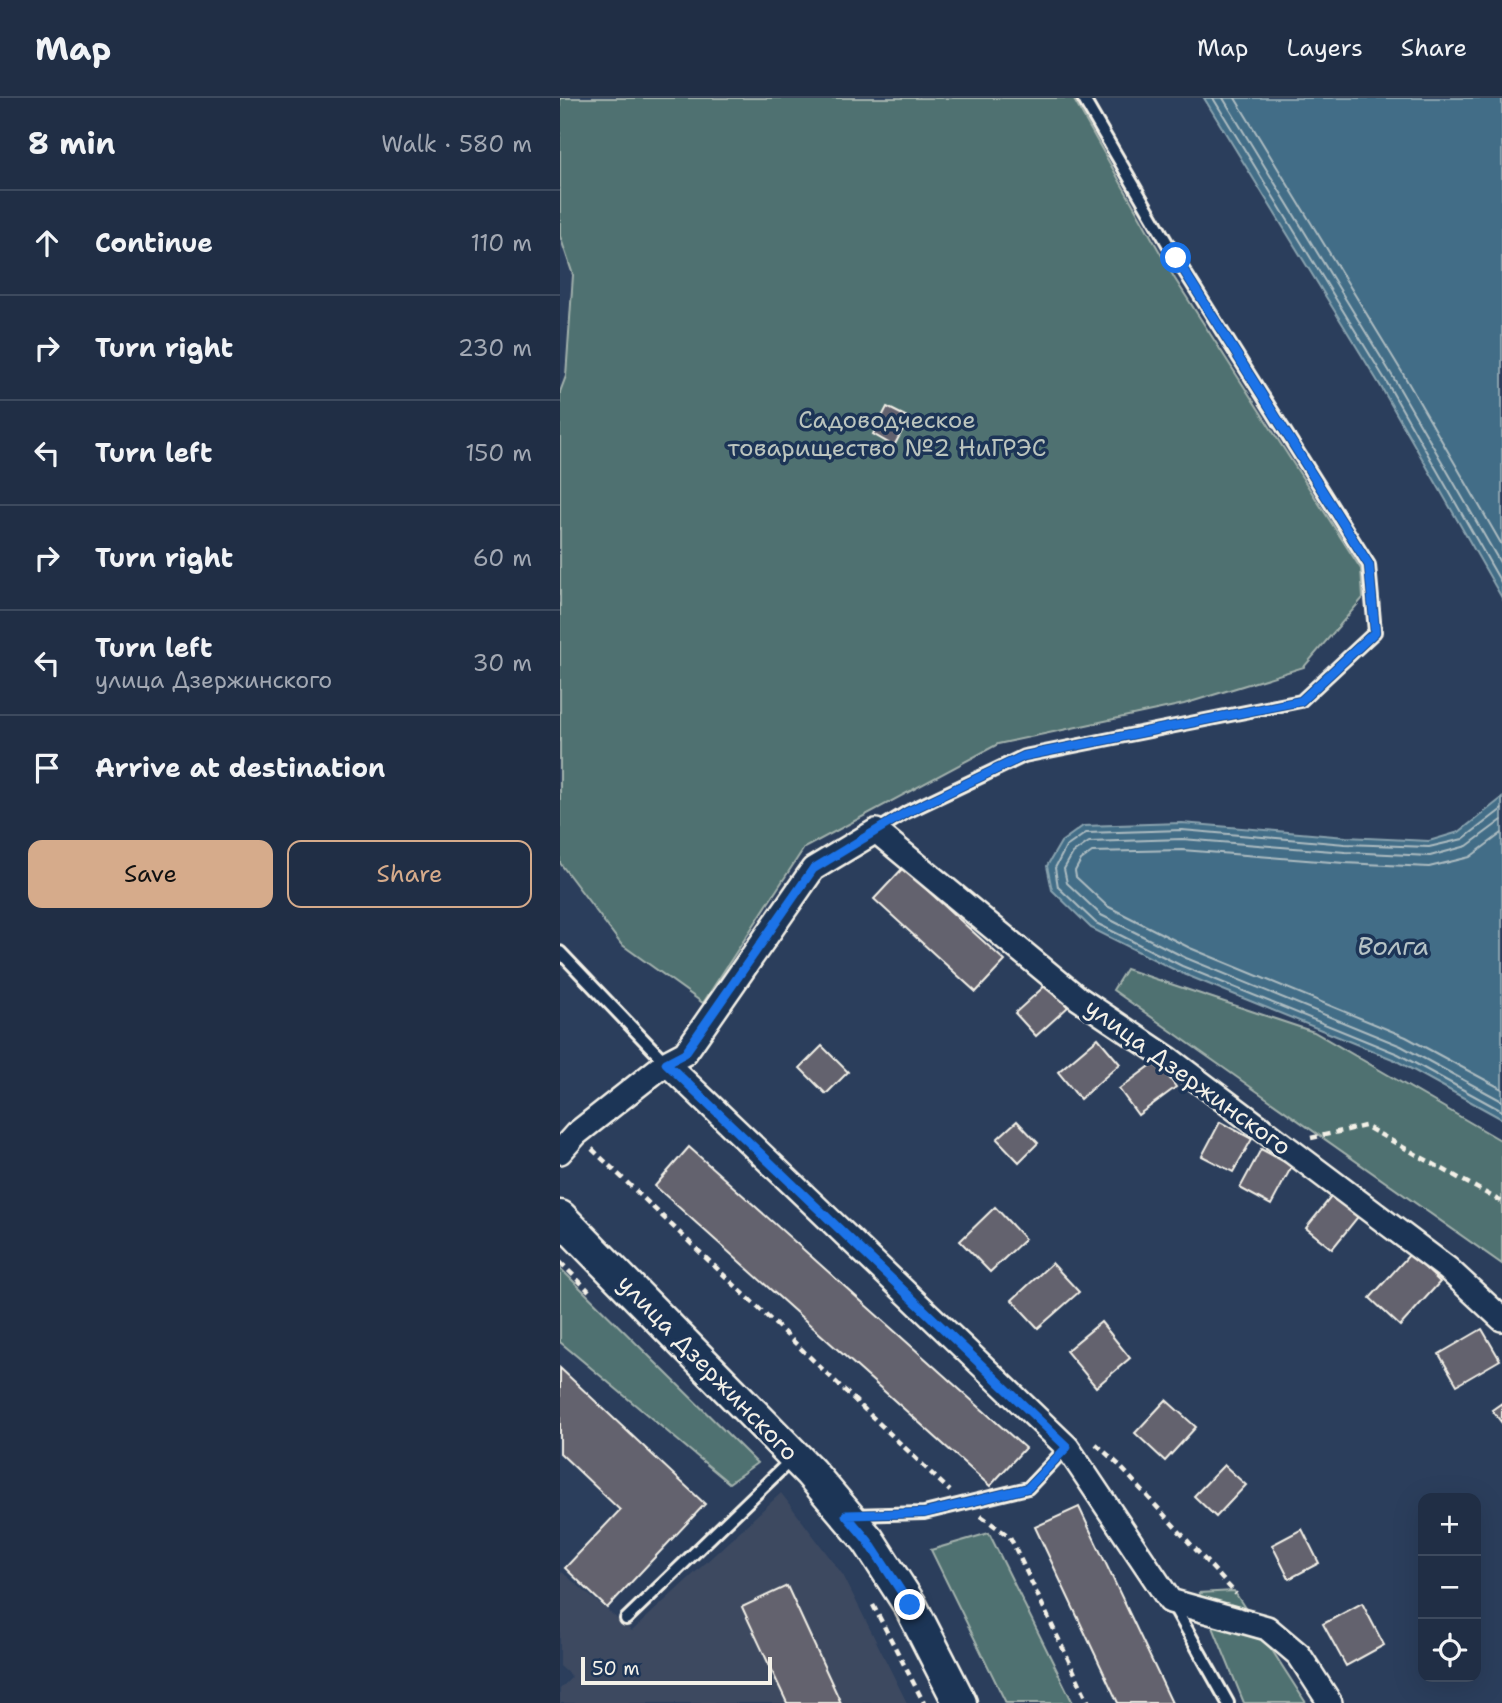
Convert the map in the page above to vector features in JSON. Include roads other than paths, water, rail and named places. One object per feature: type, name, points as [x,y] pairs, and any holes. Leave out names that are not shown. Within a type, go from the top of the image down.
[{"type":"main road","name":"улица Дзержинского","points":[[560,1217],[794,1457],[868,1541],[910,1605],[960,1703]]},
{"type":"street","points":[[560,1152],[576,1134],[666,1063],[685,1053],[813,869],[876,831]]},
{"type":"street","name":"улица Дзержинского","points":[[876,831],[1078,998],[1169,1059],[1448,1269],[1502,1319]]},
{"type":"street","points":[[666,1063],[1067,1447],[1170,1601],[1267,1628],[1299,1655],[1331,1703]]},
{"type":"lane","points":[[876,831],[907,812],[1024,756],[1301,701],[1375,632],[1369,565],[1176,258],[1083,98]]},
{"type":"lane","points":[[560,952],[666,1063]]},
{"type":"lane","points":[[846,1515],[925,1513],[1028,1488],[1067,1447]]},
{"type":"lane","points":[[626,1619],[794,1457]]},
{"type":"lane","points":[[1170,1601],[1228,1703]]},
{"type":"water","points":[[1204,98],[1502,98],[1502,598],[1380,385]]},
{"type":"water","name":"Волга","points":[[1502,798],[1502,1119],[1395,1060],[1179,972],[1091,928],[1052,890],[1047,866],[1061,842],[1083,826],[1182,823],[1429,841],[1459,832]]},
{"type":"park label","name":"Садоводческое товарищество №2 НиГРЭС","points":[[887,434]]}]
